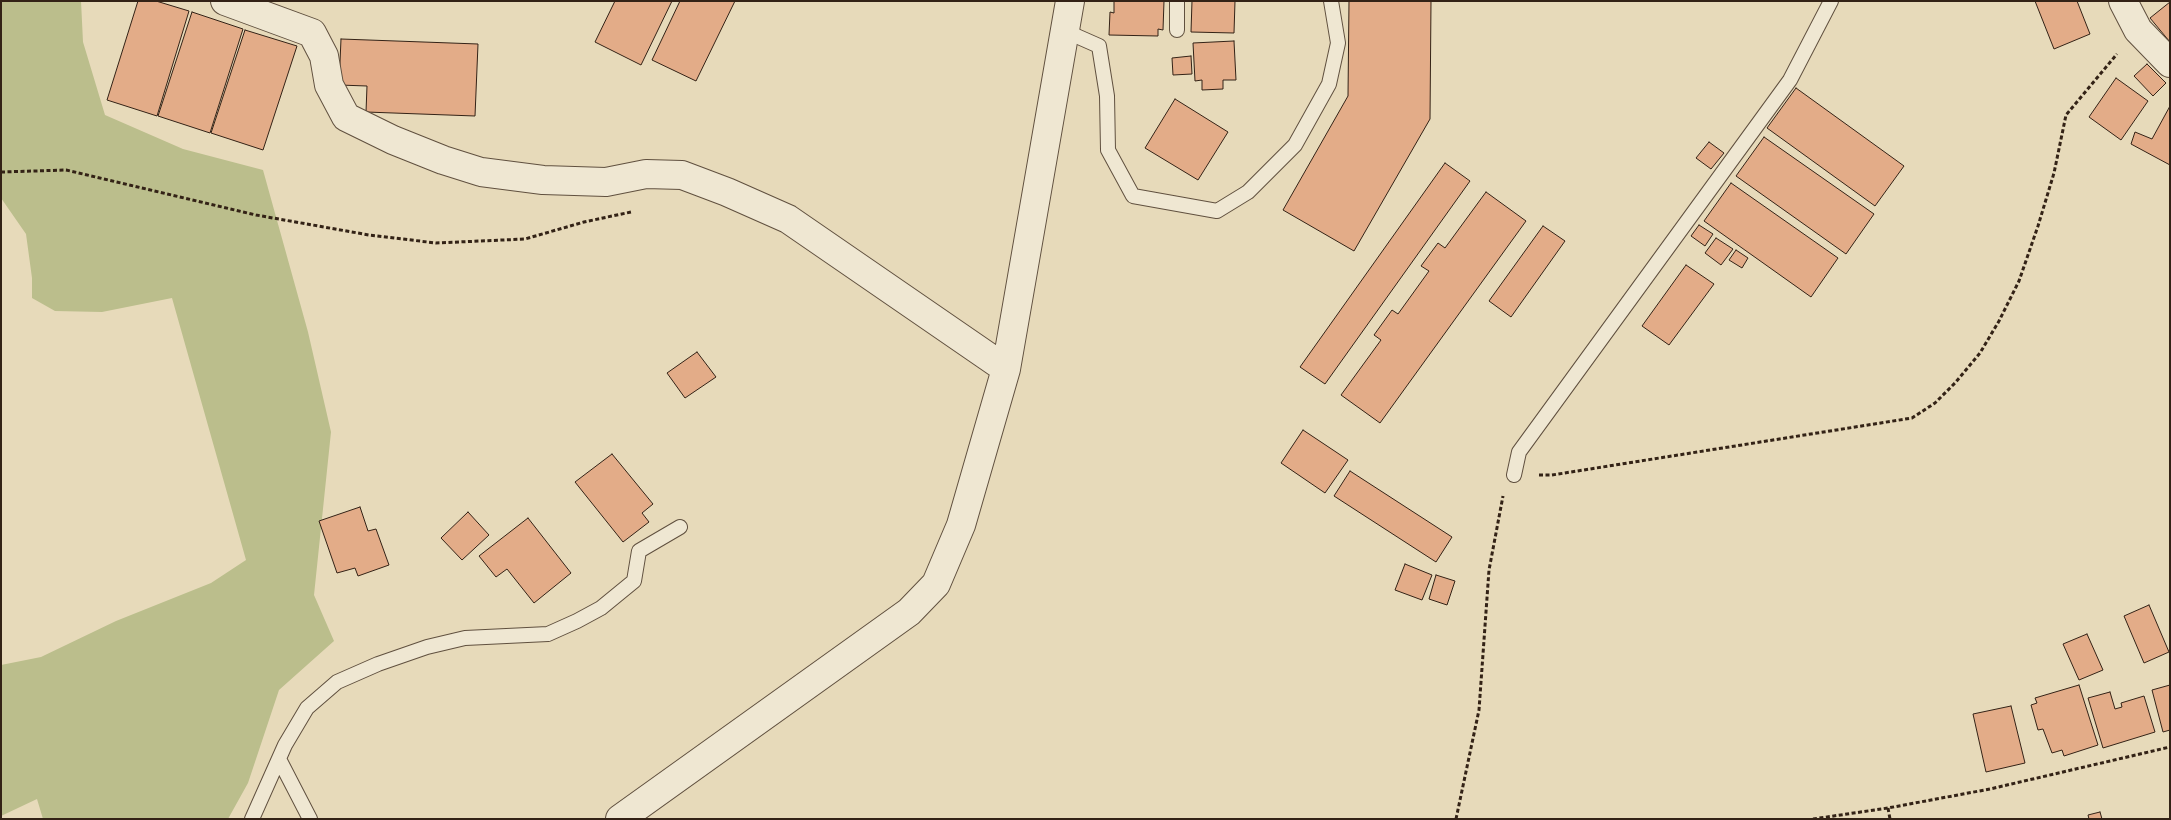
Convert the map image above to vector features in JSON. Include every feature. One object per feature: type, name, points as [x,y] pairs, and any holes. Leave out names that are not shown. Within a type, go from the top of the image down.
[{"type":"street","points":[[225,1],[312,34],[324,56],[329,85],[346,117],[393,140],[443,160],[481,172],[543,180],[606,182],[646,174],[682,175],[727,192],[788,219],[1006,369]]},
{"type":"street","points":[[620,819],[910,612],[936,584],[961,525],[1006,369],[1070,1]]},
{"type":"street","points":[[2123,1],[2138,30],[2170,63]]},
{"type":"lane","points":[[1177,1],[1177,30]]},
{"type":"lane","points":[[1065,31],[1099,46],[1107,96],[1108,150],[1133,196],[1217,211],[1248,192],[1295,145],[1329,84],[1338,43],[1331,1]]},
{"type":"lane","points":[[1514,475],[1519,452],[1790,80],[1831,1]]},
{"type":"lane","points":[[252,819],[278,759],[307,708],[337,682],[378,664],[427,647],[465,638],[548,634],[577,621],[601,608],[634,581],[640,552],[680,527]]},
{"type":"lane","points":[[278,759],[310,819]]},
{"type":"path","points":[[1456,819],[1479,710],[1489,570],[1504,494],[1514,475],[1552,474],[1902,420],[1912,418],[1935,403],[1980,353],[1999,321],[2019,280],[2054,173],[2066,115],[2138,30]]},
{"type":"path","points":[[1,172],[66,170],[256,215],[370,235],[436,243],[525,239],[584,222],[632,212]]},
{"type":"path","points":[[1813,819],[1888,808],[1990,789],[2170,747]]},
{"type":"path","points":[[1888,808],[1890,819]]},
{"type":"green space","points":[[1,1],[81,1],[83,42],[105,115],[183,149],[263,170],[308,332],[331,432],[314,595],[334,641],[279,690],[248,783],[228,819],[43,819],[37,799],[1,816],[1,665],[41,657],[116,621],[211,583],[246,560],[172,298],[102,312],[55,311],[32,298],[32,278],[26,234],[1,198]]},
{"type":"building","points":[[138,1],[156,1],[189,11],[157,116],[107,100]]},
{"type":"building","points":[[615,1],[672,1],[641,65],[595,42]]},
{"type":"building","points":[[680,1],[735,1],[696,81],[652,60]]},
{"type":"building","points":[[1114,1],[1164,1],[1163,30],[1158,29],[1158,36],[1109,35],[1110,12],[1114,13]]},
{"type":"building","points":[[1192,1],[1235,1],[1234,33],[1191,32]]},
{"type":"building","points":[[1349,1],[1431,1],[1430,119],[1354,251],[1283,210],[1348,96]]},
{"type":"building","points":[[2035,1],[2077,1],[2090,34],[2054,49]]},
{"type":"building","points":[[2170,2],[2170,42],[2150,18]]},
{"type":"building","points":[[192,12],[243,29],[210,133],[158,116]]},
{"type":"building","points":[[245,30],[297,46],[263,150],[211,133]]},
{"type":"building","points":[[341,39],[478,44],[475,116],[366,112],[367,86],[339,85]]},
{"type":"building","points":[[1234,41],[1236,80],[1223,80],[1223,89],[1202,90],[1202,80],[1195,81],[1193,43]]},
{"type":"building","points":[[1191,56],[1192,74],[1173,75],[1172,58]]},
{"type":"building","points":[[2147,64],[2166,83],[2153,96],[2134,76]]},
{"type":"building","points":[[2116,78],[2148,101],[2121,140],[2089,117]]},
{"type":"building","points":[[1796,88],[1904,166],[1875,206],[1767,128]]},
{"type":"building","points":[[1175,99],[1228,132],[1198,180],[1145,148]]},
{"type":"building","points":[[2170,106],[2170,165],[2131,144],[2135,132],[2152,139]]},
{"type":"building","points":[[1764,137],[1874,214],[1846,254],[1736,176]]},
{"type":"building","points":[[1709,142],[1724,153],[1711,169],[1696,158]]},
{"type":"building","points":[[1445,163],[1470,181],[1325,384],[1300,367]]},
{"type":"building","points":[[1731,183],[1838,258],[1811,297],[1704,221]]},
{"type":"building","points":[[1486,192],[1526,221],[1380,423],[1341,395],[1381,340],[1374,335],[1392,310],[1398,314],[1429,271],[1421,266],[1438,243],[1445,248]]},
{"type":"building","points":[[1699,225],[1713,234],[1705,246],[1691,236]]},
{"type":"building","points":[[1543,226],[1565,241],[1511,317],[1489,301]]},
{"type":"building","points":[[1716,238],[1733,249],[1721,265],[1705,253]]},
{"type":"building","points":[[1736,250],[1748,258],[1742,268],[1729,260]]},
{"type":"building","points":[[1686,265],[1714,284],[1669,345],[1642,326]]},
{"type":"building","points":[[697,352],[716,377],[685,398],[667,373]]},
{"type":"building","points":[[1303,430],[1348,460],[1325,493],[1281,463]]},
{"type":"building","points":[[612,454],[653,504],[642,513],[649,522],[623,542],[575,482]]},
{"type":"building","points":[[1350,471],[1452,537],[1436,562],[1334,496]]},
{"type":"building","points":[[360,507],[368,531],[376,529],[389,565],[358,576],[355,568],[337,573],[319,521]]},
{"type":"building","points":[[468,512],[489,535],[462,560],[441,538]]},
{"type":"building","points":[[528,518],[571,573],[534,603],[507,569],[496,577],[479,556]]},
{"type":"building","points":[[1405,564],[1432,575],[1422,600],[1395,590]]},
{"type":"building","points":[[1436,575],[1455,581],[1447,605],[1429,599]]},
{"type":"building","points":[[2149,605],[2169,652],[2144,663],[2124,616]]},
{"type":"building","points":[[2087,634],[2103,670],[2079,680],[2063,644]]},
{"type":"building","points":[[2079,685],[2098,745],[2064,756],[2062,750],[2052,753],[2043,729],[2038,730],[2031,705],[2037,703],[2035,698]]},
{"type":"building","points":[[2170,685],[2170,730],[2163,732],[2152,690]]},
{"type":"building","points":[[2110,692],[2115,709],[2122,707],[2121,703],[2144,696],[2155,732],[2103,748],[2088,698]]},
{"type":"building","points":[[2011,706],[2025,763],[1986,772],[1973,714]]},
{"type":"building","points":[[2100,812],[2102,819],[2089,819],[2088,815]]}]
